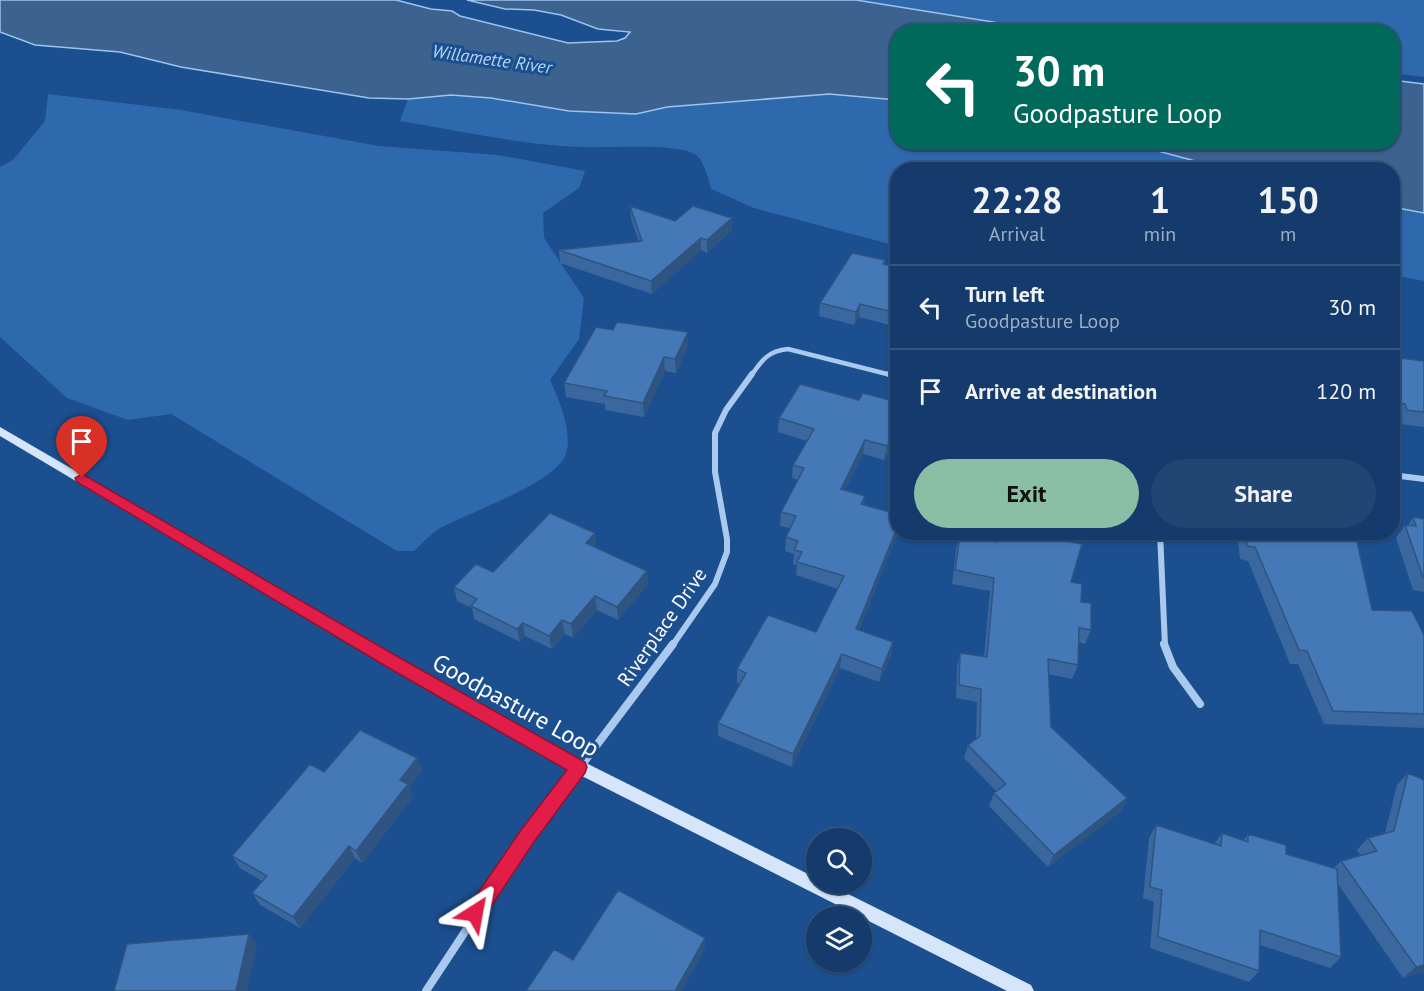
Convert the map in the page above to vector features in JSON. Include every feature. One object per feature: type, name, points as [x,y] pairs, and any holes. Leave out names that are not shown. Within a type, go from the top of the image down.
[{"type":"street","name":"Riverplace Drive","points":[[426,991],[516,853],[704,602],[722,570],[727,552],[727,539],[715,472],[715,433],[726,410],[764,357],[776,350],[788,349],[890,374]]},
{"type":"street","name":"Goodpasture Loop","points":[[0,431],[394,663],[579,767],[1025,991]]},
{"type":"street","points":[[1400,476],[1424,480]]},
{"type":"street","points":[[1160,540],[1163,641],[1173,667],[1200,704]]},
{"type":"shaded area","points":[[856,0],[1424,0],[1424,77],[1400,74],[1400,24],[1018,24]]},
{"type":"shaded area","points":[[48,94],[181,110],[379,146],[498,155],[585,171],[579,188],[543,213],[544,238],[584,298],[579,339],[550,380],[561,406],[568,436],[566,454],[559,465],[530,486],[438,529],[414,551],[397,551],[171,414],[128,420],[67,398],[0,337],[0,167],[13,160],[45,121]]},
{"type":"shaded area","points":[[829,94],[890,99],[890,150],[1154,150],[1199,162],[890,162],[890,244],[754,208],[711,189],[702,162],[689,151],[652,147],[579,147],[528,143],[400,121],[408,99],[451,95],[636,114],[667,107]]},
{"type":"shaded area","points":[[1400,208],[1424,213],[1424,281],[1400,276]]},
{"type":"water","name":"Willamette River","points":[[0,0],[396,0],[431,9],[452,11],[460,16],[568,43],[617,41],[625,38],[630,32],[598,29],[561,15],[534,10],[505,9],[467,0],[856,0],[1006,24],[890,24],[890,99],[829,94],[667,107],[636,114],[569,111],[491,98],[451,95],[408,99],[369,98],[181,67],[120,52],[35,45],[0,32]]},
{"type":"water","points":[[1400,81],[1424,84],[1424,213],[1400,208],[1400,162],[1199,162],[1154,150],[1400,150]]},
{"type":"building","points":[[630,206],[675,221],[693,206],[732,218],[707,240],[701,238],[651,281],[559,250],[642,241]]},
{"type":"building","points":[[852,253],[885,260],[883,264],[890,266],[890,311],[860,304],[856,312],[820,303]]},
{"type":"building","points":[[617,322],[688,332],[675,359],[664,357],[643,403],[604,396],[607,391],[564,383],[596,327],[613,330]]},
{"type":"building","points":[[1400,358],[1424,361],[1424,412],[1407,410],[1405,404],[1400,404]]},
{"type":"building","points":[[800,384],[859,400],[863,393],[890,400],[890,441],[887,446],[865,440],[841,489],[865,496],[861,504],[890,512],[890,540],[892,540],[856,629],[893,642],[882,669],[842,654],[793,754],[718,723],[746,673],[737,669],[768,615],[816,632],[844,576],[797,562],[802,552],[794,550],[798,541],[786,537],[796,516],[781,512],[804,468],[793,465],[814,429],[779,418]]},
{"type":"building","points":[[550,513],[595,533],[586,543],[647,571],[617,607],[595,596],[571,624],[562,620],[549,636],[523,623],[517,629],[471,606],[477,599],[454,587],[476,564],[493,572]]},
{"type":"building","points":[[1413,517],[1424,519],[1424,577],[1405,525],[1416,526]]},
{"type":"building","points":[[959,540],[996,542],[996,540],[1061,540],[1082,544],[1071,582],[1082,584],[1081,602],[1091,603],[1091,630],[1079,628],[1078,665],[1048,659],[1051,727],[1127,798],[1054,855],[994,793],[1006,784],[968,745],[980,736],[981,689],[959,685],[960,653],[987,657],[994,578],[955,570]]},
{"type":"building","points":[[1247,540],[1357,540],[1372,610],[1412,611],[1424,635],[1424,714],[1333,711],[1307,651],[1299,650],[1255,547],[1247,546]]},
{"type":"building","points":[[360,730],[417,758],[400,780],[408,784],[356,851],[349,846],[293,917],[252,893],[267,876],[232,856],[310,764],[324,772]]},
{"type":"building","points":[[1408,773],[1424,780],[1424,965],[1416,967],[1341,861],[1377,851],[1368,838],[1394,831]]},
{"type":"building","points":[[1156,825],[1221,846],[1222,833],[1248,842],[1248,834],[1286,845],[1286,854],[1337,869],[1341,957],[1260,930],[1259,971],[1158,937],[1162,890],[1150,887]]},
{"type":"building","points":[[618,890],[705,938],[675,991],[526,991],[554,949],[573,960]]},
{"type":"building","points":[[249,934],[236,991],[114,991],[127,944]]},
{"type":"route","points":[[82,478],[394,663],[579,767],[475,913]]}]
